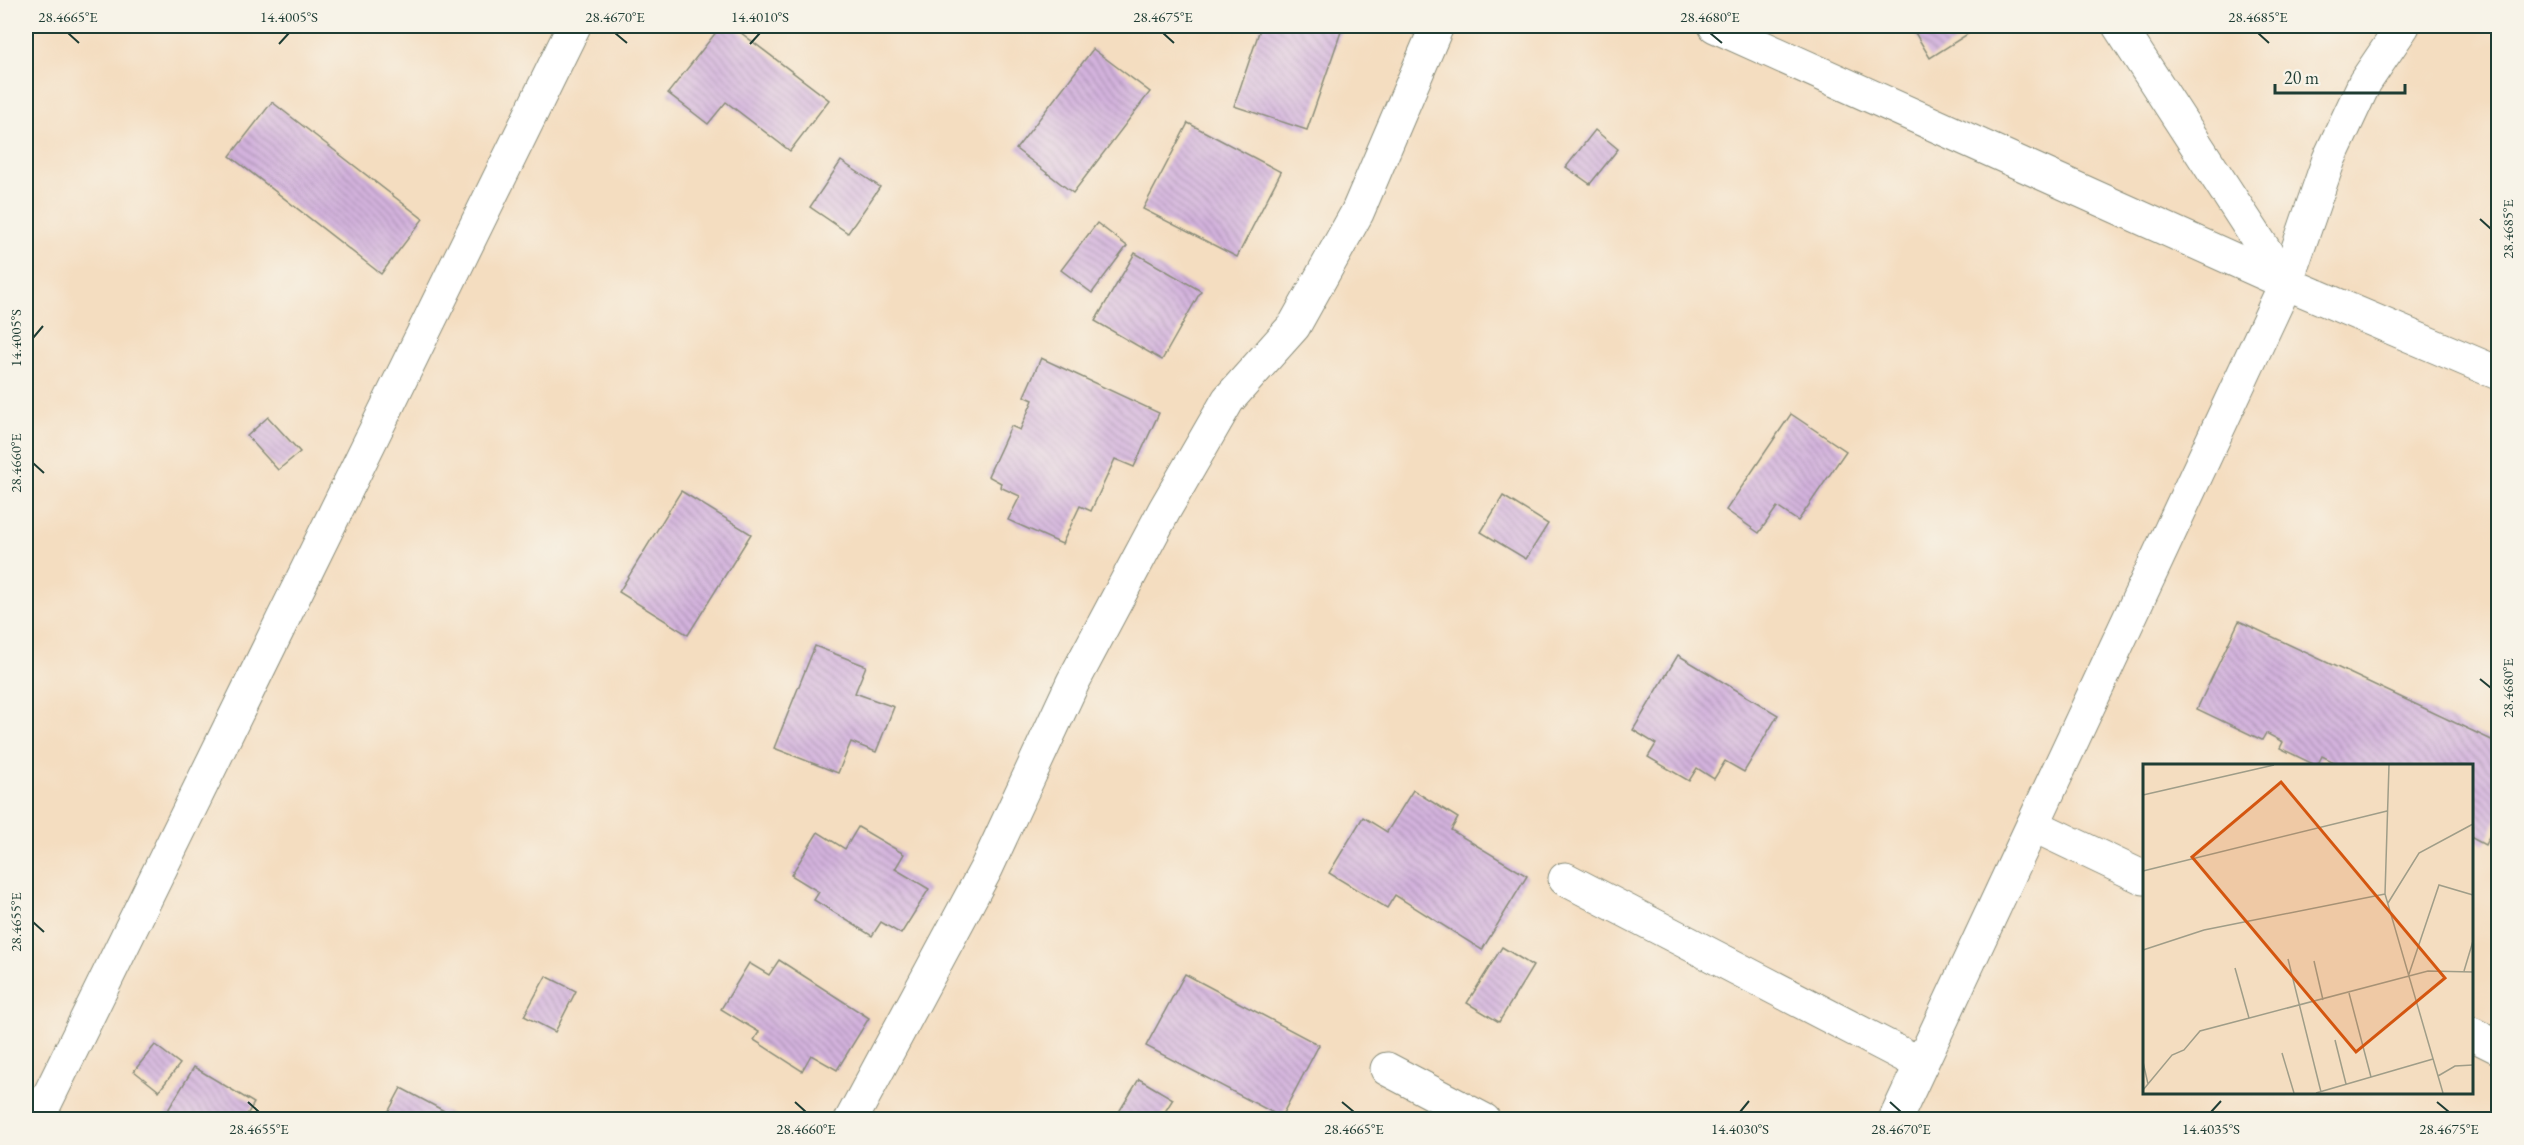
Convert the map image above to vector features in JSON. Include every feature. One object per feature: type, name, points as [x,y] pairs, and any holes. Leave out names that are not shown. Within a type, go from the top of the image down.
[{"type":"street","points":[[37,1119],[574,26]]},
{"type":"street","points":[[851,1119],[986,869],[1073,682],[1166,509],[1228,400],[1294,326],[1357,213],[1437,26]]},
{"type":"street","points":[[1715,26],[2286,283],[2499,373]]},
{"type":"street","points":[[2119,26],[2286,283]]},
{"type":"street","points":[[1895,1119],[2286,283],[2338,140],[2365,82],[2403,26]]},
{"type":"street","points":[[2033,825],[2143,877]]},
{"type":"street","points":[[1565,879],[1921,1064]]},
{"type":"street","points":[[2473,1034],[2499,1047]]},
{"type":"street","points":[[1387,1069],[1485,1119]]},
{"type":"building","points":[[721,26],[732,26],[829,100],[790,151],[726,102],[708,124],[668,93]]},
{"type":"building","points":[[1261,26],[1343,26],[1307,130],[1234,106]]},
{"type":"building","points":[[1399,26],[1421,26],[1415,35]]},
{"type":"building","points":[[1911,26],[1971,26],[1974,30],[1930,58]]},
{"type":"building","points":[[1093,49],[1150,92],[1073,193],[1016,149]]},
{"type":"building","points":[[272,102],[423,219],[381,274],[230,156]]},
{"type":"building","points":[[1188,123],[1281,172],[1237,257],[1143,209]]},
{"type":"building","points":[[1595,130],[1618,149],[1590,184],[1566,167]]},
{"type":"building","points":[[841,161],[880,187],[848,233],[810,207]]},
{"type":"building","points":[[1097,223],[1127,246],[1092,293],[1061,270]]},
{"type":"building","points":[[1135,253],[1201,291],[1162,360],[1095,321]]},
{"type":"building","points":[[1041,358],[1159,413],[1134,467],[1115,459],[1091,511],[1080,506],[1062,544],[1008,520],[1020,496],[1000,487],[1001,483],[988,476],[1011,426],[1020,430],[1033,400],[1024,396]]},
{"type":"building","points":[[1791,414],[1846,451],[1798,521],[1777,507],[1759,533],[1726,510]]},
{"type":"building","points":[[268,417],[300,452],[278,470],[247,436]]},
{"type":"building","points":[[681,491],[751,534],[688,635],[619,592]]},
{"type":"building","points":[[1503,496],[1548,524],[1526,559],[1481,532]]},
{"type":"building","points":[[2239,621],[2498,743],[2498,817],[2485,845],[2473,839],[2473,764],[2338,764],[2322,756],[2318,764],[2313,764],[2280,748],[2283,742],[2266,733],[2262,740],[2197,709]]},
{"type":"building","points":[[815,646],[866,666],[855,693],[894,707],[876,752],[851,742],[838,773],[774,748]]},
{"type":"building","points":[[1678,655],[1778,715],[1744,772],[1725,761],[1714,779],[1697,768],[1689,781],[1648,757],[1656,744],[1633,730]]},
{"type":"building","points":[[1413,790],[1458,818],[1451,830],[1527,876],[1482,950],[1395,895],[1387,908],[1329,873],[1363,817],[1387,832]]},
{"type":"building","points":[[858,827],[904,854],[895,869],[929,889],[901,934],[881,922],[872,936],[814,900],[819,892],[791,875],[818,832],[845,849]]},
{"type":"building","points":[[1502,947],[1533,966],[1499,1022],[1467,1003]]},
{"type":"building","points":[[779,960],[869,1018],[837,1070],[811,1055],[802,1071],[754,1040],[759,1032],[721,1009],[749,963],[769,975]]},
{"type":"building","points":[[1185,974],[1319,1045],[1281,1117],[1146,1046]]},
{"type":"building","points":[[546,976],[576,991],[555,1032],[524,1016]]},
{"type":"building","points":[[155,1045],[180,1064],[159,1091],[134,1071]]},
{"type":"building","points":[[194,1067],[254,1103],[244,1120],[162,1120]]},
{"type":"building","points":[[1139,1079],[1173,1099],[1160,1120],[1114,1120]]},
{"type":"building","points":[[401,1088],[461,1120],[384,1120]]}]
